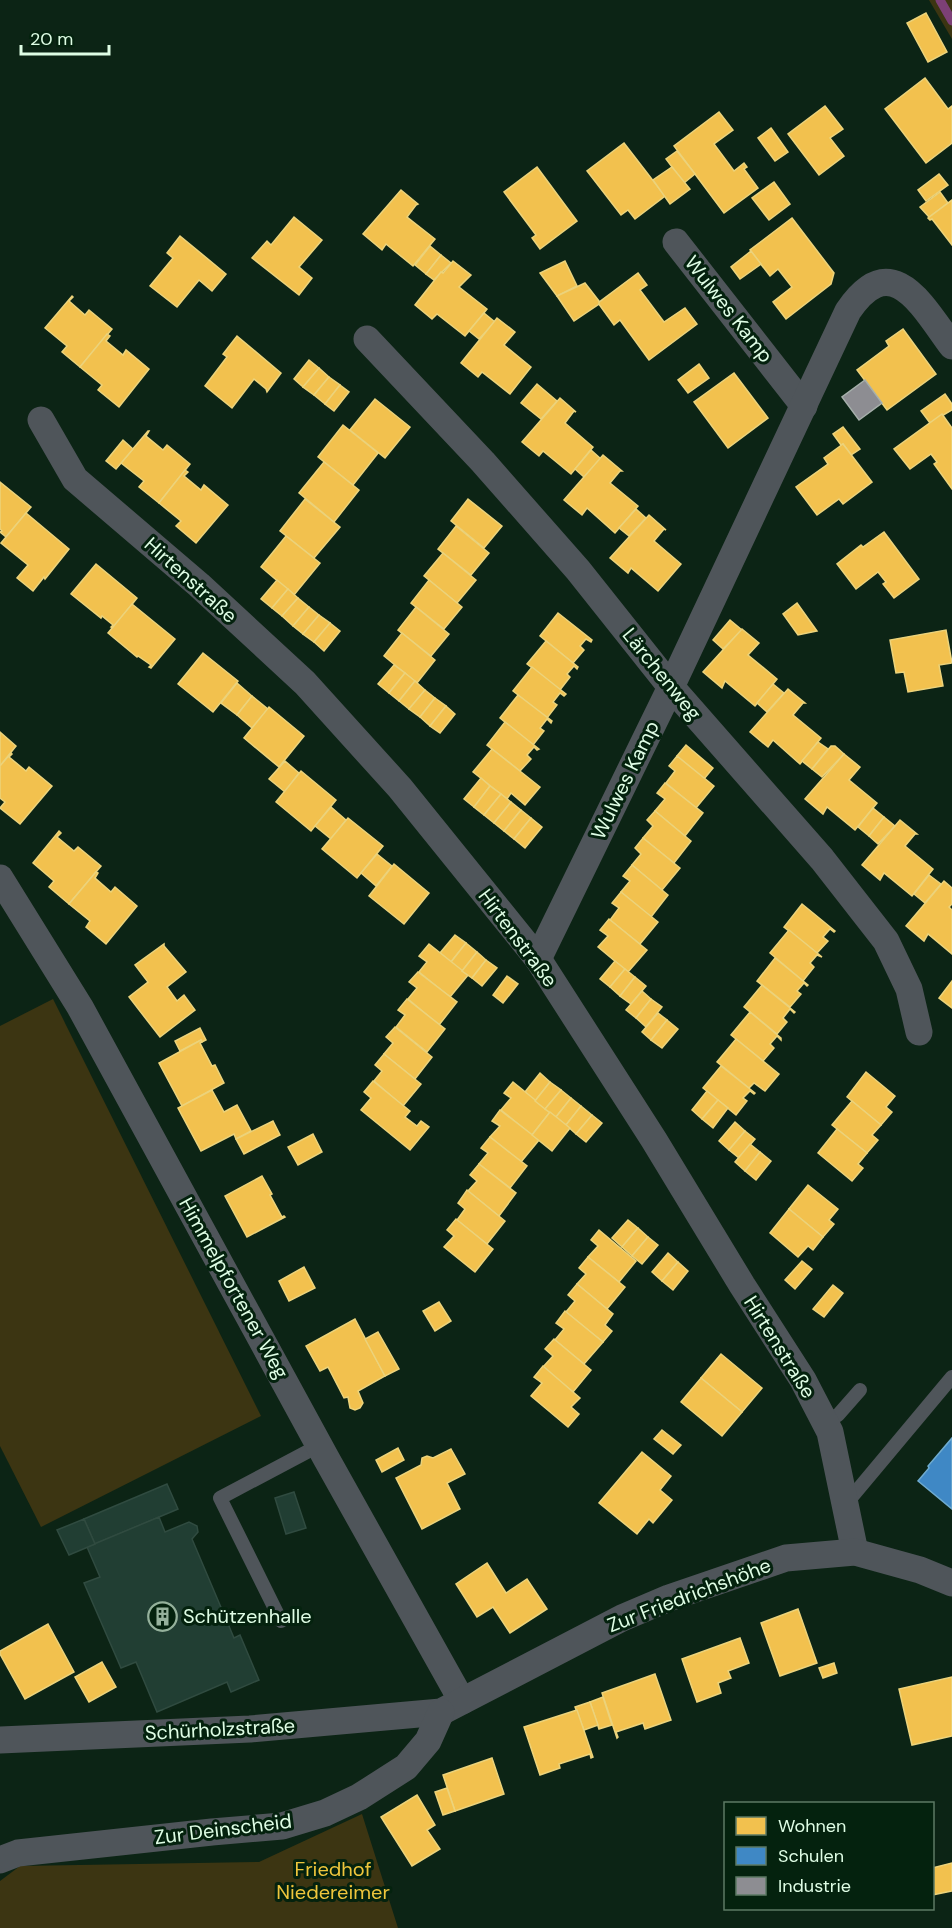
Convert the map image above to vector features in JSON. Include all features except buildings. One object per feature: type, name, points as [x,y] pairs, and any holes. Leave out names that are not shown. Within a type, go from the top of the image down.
[{"type":"street","name":"Wulwes Kamp","points":[[676,242],[804,406]]},
{"type":"street","name":"Wulwes Kamp","points":[[538,959],[671,687],[856,298],[875,283],[893,283],[907,290],[916,297],[952,346]]},
{"type":"street","name":"Lärchenweg","points":[[367,339],[483,462],[578,570],[671,687],[822,860],[886,940],[909,989],[919,1032]]},
{"type":"street","name":"Hirtenstraße","points":[[41,420],[75,479],[199,585],[305,683],[400,788],[538,959],[803,1380],[830,1432],[855,1552]]},
{"type":"street","name":"Himmelpfortener Weg","points":[[0,878],[80,1007],[320,1445],[452,1707]]},
{"type":"street","name":"Zur Friedrichshöhe","points":[[452,1707],[622,1618],[669,1598],[786,1558],[855,1552],[920,1570],[952,1583]]},
{"type":"street","name":"Schürholzstraße","points":[[0,1740],[250,1730],[452,1707]]},
{"type":"street","name":"Zur Deinscheid","points":[[0,1860],[18,1852],[282,1826],[325,1813],[359,1797],[406,1767],[428,1742],[452,1707]]},
{"type":"lane","points":[[845,1505],[952,1377]]},
{"type":"lane","points":[[824,1421],[838,1415],[860,1390]]},
{"type":"lane","points":[[281,1621],[220,1498],[320,1445]]},
{"type":"green space","points":[[929,0],[952,0],[952,39]]},
{"type":"green space","points":[[53,999],[261,1416],[41,1527],[0,1446],[0,1026]]},
{"type":"green space","name":"Friedhof Niedereimer","points":[[362,1814],[398,1928],[0,1928],[0,1881],[20,1866],[259,1862]]},
{"type":"waterway","points":[[940,0],[952,21]]},
{"type":"place","name":"Schützenhalle","points":[[162,1616]]}]
